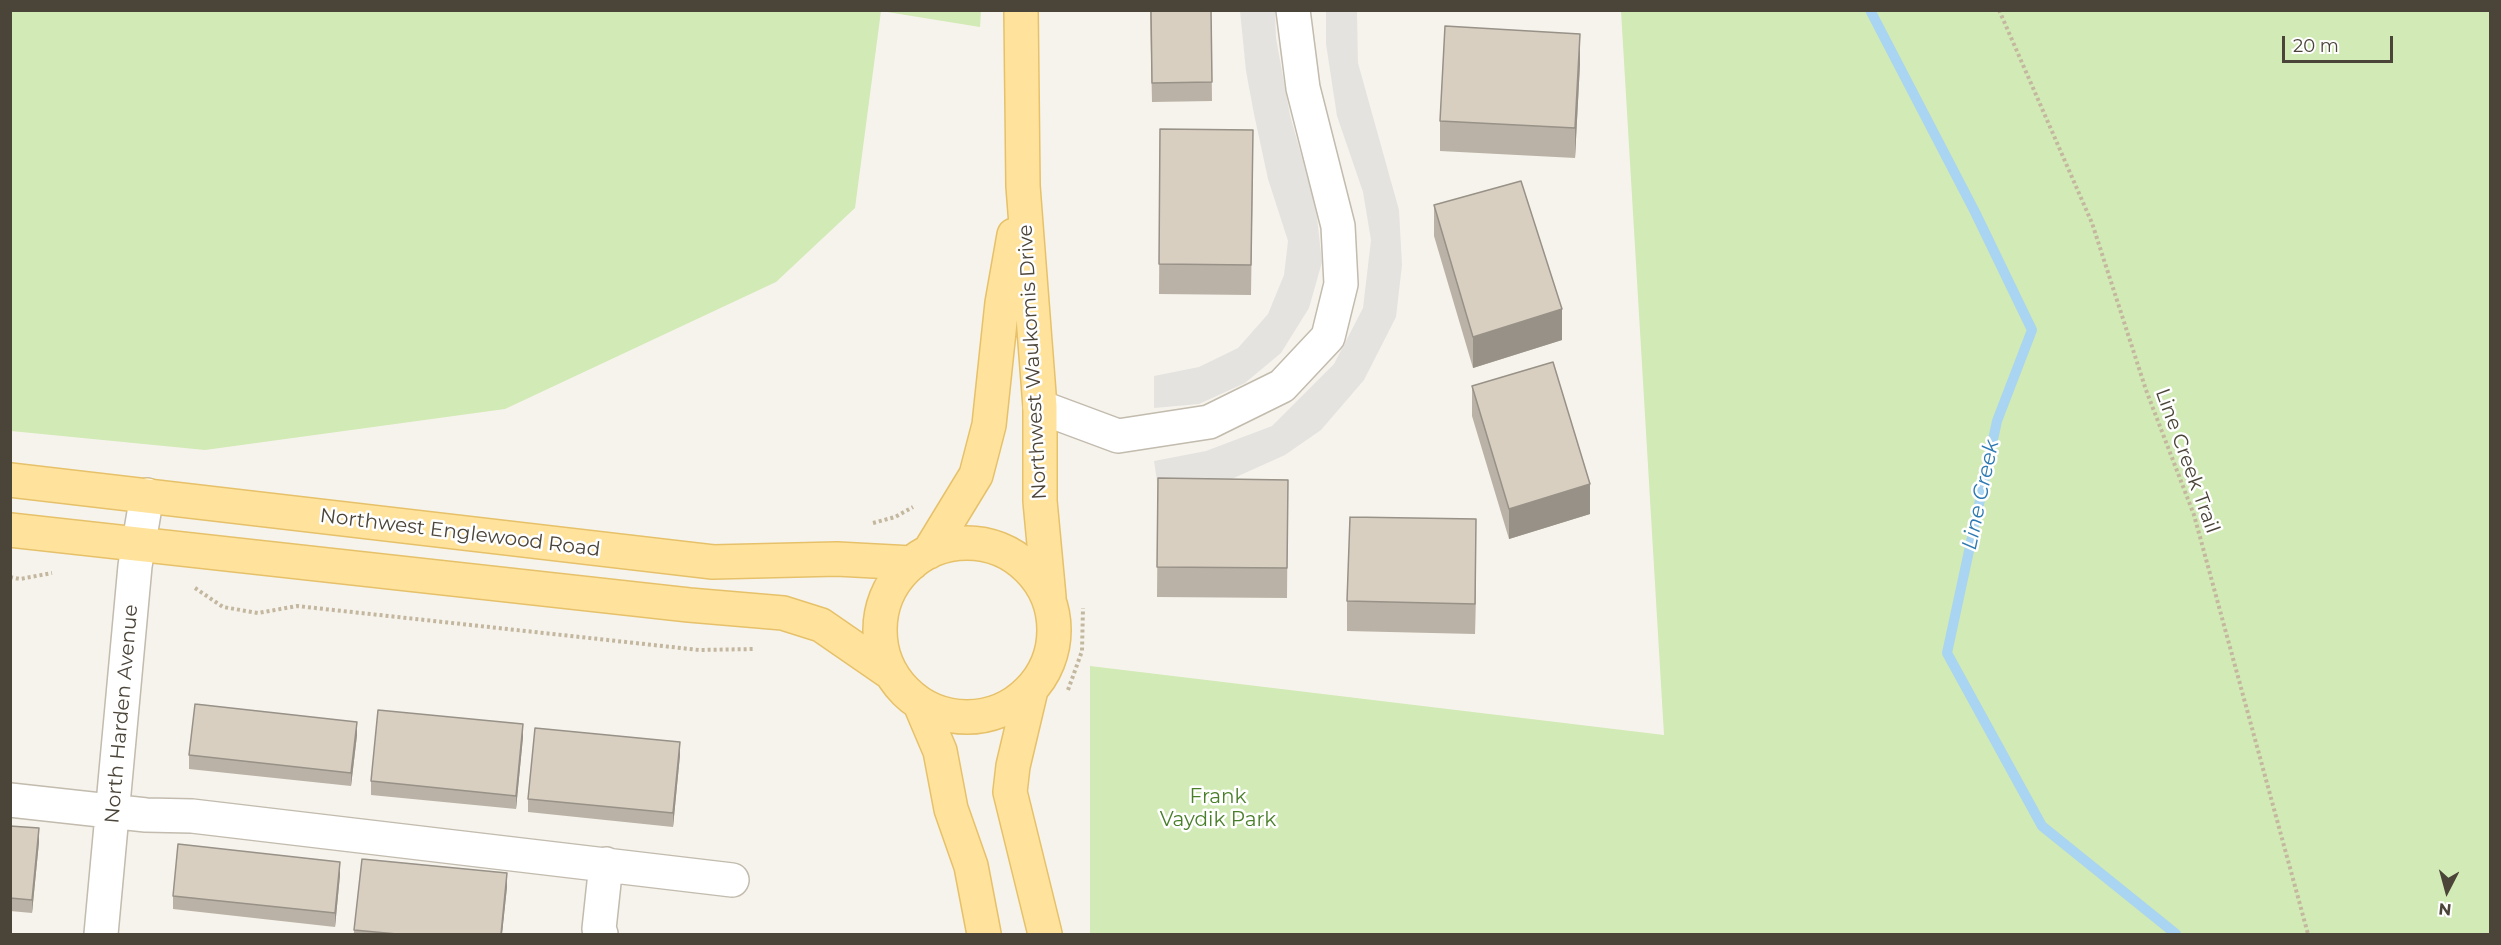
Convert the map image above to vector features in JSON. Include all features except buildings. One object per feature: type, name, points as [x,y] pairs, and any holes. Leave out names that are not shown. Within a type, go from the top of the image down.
[{"type":"main road","points":[[1021,10],[1023,186]]},
{"type":"main road","name":"Northwest Waukomis Drive","points":[[1023,186],[1040,407],[1040,501],[1049,597]]},
{"type":"main road","name":"Northwest Waukomis Drive","points":[[920,557],[976,476],[989,425],[1002,303],[1023,186]]},
{"type":"main road","name":"Northwest Englewood Road","points":[[10,480],[713,562],[920,557]]},
{"type":"main road","points":[[10,530],[689,605],[783,613],[821,625],[892,674]]},
{"type":"main road","points":[[969,543],[989,546],[1008,553],[1025,565],[1039,580],[1049,597],[1054,616],[1055,637],[1051,656],[1043,675],[1015,704],[997,712],[978,717],[948,714],[920,704],[905,691],[892,674],[884,656],[880,635],[881,615],[887,595],[898,578],[920,557],[948,545],[969,543]]},
{"type":"main road","points":[[1031,690],[1013,766],[1010,792],[1045,934]]},
{"type":"main road","points":[[920,704],[940,751],[951,809],[971,866],[984,934]]},
{"type":"street","points":[[1040,407],[1118,436],[1209,422],[1282,386],[1328,337],[1341,284],[1338,226],[1303,88],[1293,10]]},
{"type":"street","name":"North Harden Avenue","points":[[101,934],[139,544],[147,495]]},
{"type":"street","points":[[10,800],[146,815],[192,816],[732,880]]},
{"type":"street","points":[[601,934],[599,929],[606,864]]},
{"type":"path","name":"Line Creek Trail","points":[[1999,10],[2092,223],[2146,390],[2194,515],[2308,934]]},
{"type":"path","points":[[863,524],[895,517],[920,502]]},
{"type":"path","points":[[186,582],[223,607],[258,613],[297,606],[699,650],[758,649]]},
{"type":"path","points":[[1065,694],[1071,686],[1082,651],[1083,606]]},
{"type":"green space","points":[[981,10],[980,27],[881,11],[855,208],[776,282],[505,409],[205,450],[11,431],[10,11]]},
{"type":"green space","name":"Frank Vaydik Park","points":[[1621,11],[2490,11],[2490,934],[1090,934],[1090,666],[1664,735]]},
{"type":"shaded area","points":[[1240,11],[1275,11],[1276,38],[1290,115],[1316,208],[1322,262],[1309,308],[1281,353],[1245,383],[1199,404],[1154,408],[1154,376],[1199,367],[1238,348],[1268,314],[1284,275],[1288,241],[1268,179],[1254,114],[1246,71]]},
{"type":"shaded area","points":[[1326,11],[1357,11],[1358,63],[1399,210],[1402,265],[1396,317],[1364,380],[1321,430],[1285,455],[1225,482],[1158,488],[1154,461],[1206,451],[1272,426],[1334,364],[1363,308],[1371,240],[1363,192],[1337,116],[1326,44]]},
{"type":"waterway","name":"Line Creek","points":[[1870,10],[1975,212],[2032,330],[1997,421],[1947,653],[2042,826],[2176,934]]}]
